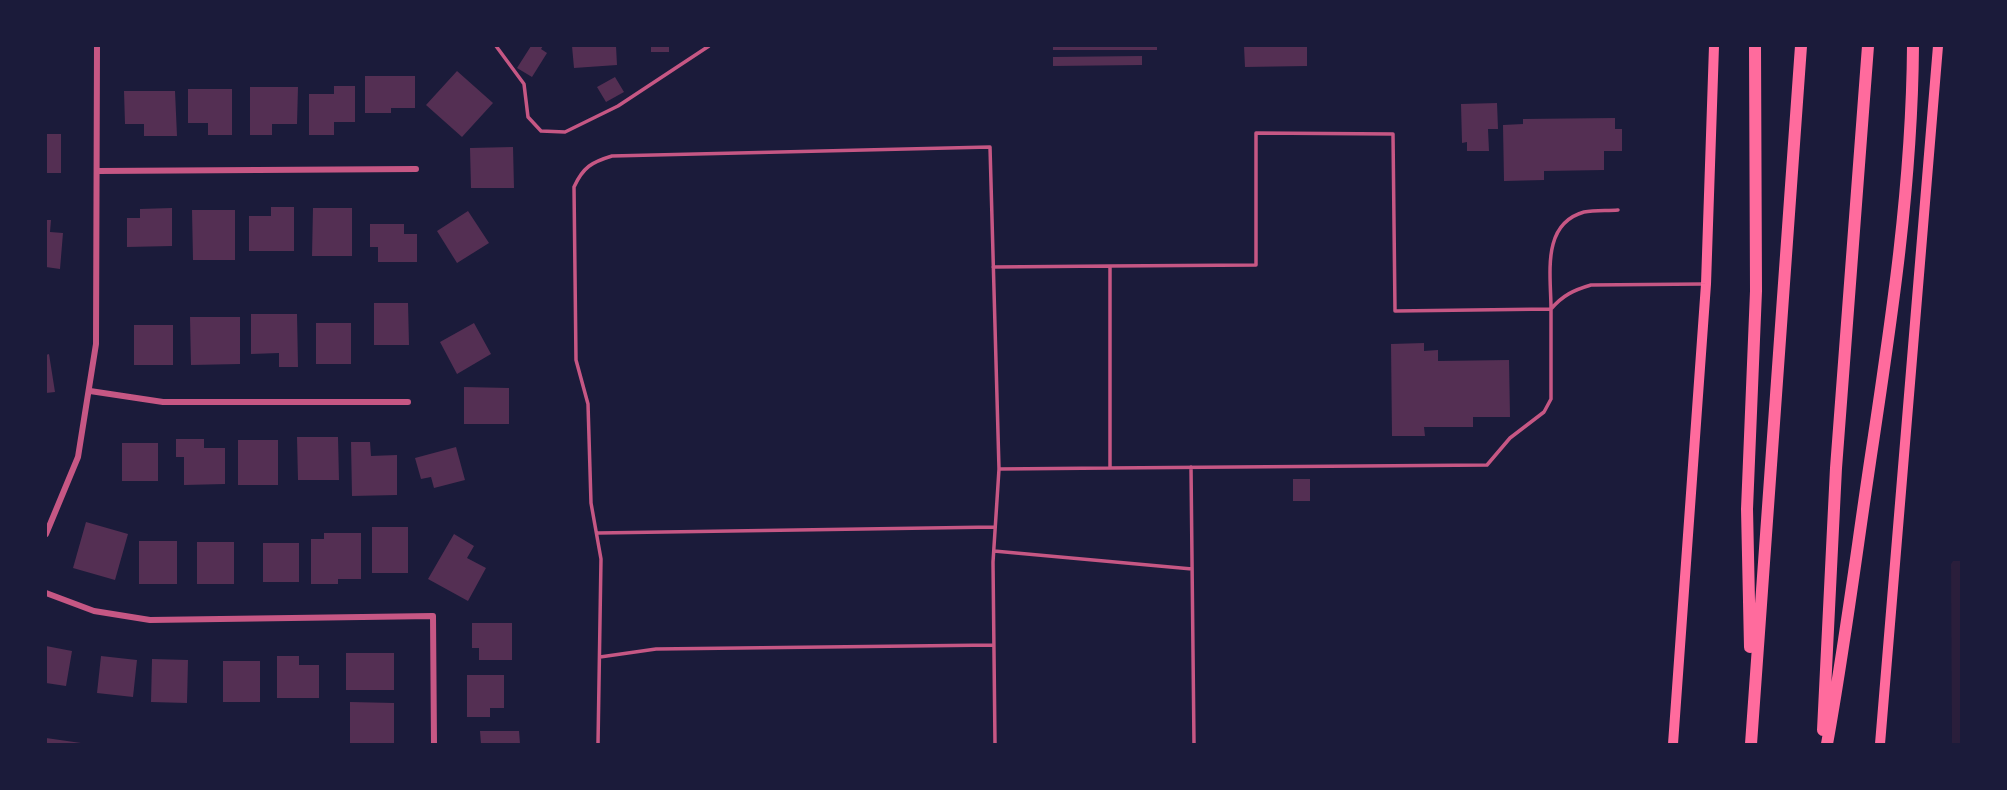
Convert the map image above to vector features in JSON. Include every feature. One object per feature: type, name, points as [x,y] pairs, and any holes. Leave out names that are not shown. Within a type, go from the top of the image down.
[{"type":"highway","points":[[1751,738],[1747,509],[1756,291],[1755,46]]},
{"type":"highway","points":[[1751,738],[1801,46]]},
{"type":"highway","points":[[1824,744],[1836,468],[1868,46]]},
{"type":"highway","points":[[1824,744],[1851,611],[1894,305],[1910,149],[1913,46]]},
{"type":"main road","points":[[1673,744],[1706,284],[1714,46]]},
{"type":"main road","points":[[1880,744],[1938,46]]},
{"type":"street","points":[[46,534],[78,457],[96,344],[97,46]]},
{"type":"street","points":[[98,171],[416,169]]},
{"type":"street","points":[[90,391],[163,402],[408,402]]},
{"type":"street","points":[[46,593],[94,611],[150,620],[433,616],[434,744]]},
{"type":"lane","points":[[496,46],[524,84],[528,117],[541,131],[565,132],[618,106],[709,46]]},
{"type":"lane","points":[[993,267],[1256,265],[1256,133],[1393,134],[1395,311],[1551,309],[1574,289],[1591,285],[1706,284]]},
{"type":"lane","points":[[598,744],[601,559],[591,502],[588,404],[576,360],[574,187],[581,172],[592,162],[612,156],[990,147],[999,469],[994,551],[995,744]]},
{"type":"lane","points":[[999,469],[1487,465],[1510,438],[1544,412],[1551,400],[1550,254],[1555,236],[1568,221],[1584,212],[1618,210]]},
{"type":"lane","points":[[1110,266],[1110,468]]},
{"type":"lane","points":[[1191,467],[1195,744]]},
{"type":"lane","points":[[598,533],[996,527]]},
{"type":"lane","points":[[994,551],[1192,569]]},
{"type":"lane","points":[[600,657],[656,649],[994,645]]},
{"type":"shaded area","points":[[1953,561],[1962,561],[1961,744],[1952,744]]},
{"type":"building","points":[[531,46],[543,46],[541,49],[547,53],[532,77],[517,68]]},
{"type":"building","points":[[572,46],[616,46],[617,65],[574,68]]},
{"type":"building","points":[[651,46],[669,46],[669,52],[651,52]]},
{"type":"building","points":[[1053,46],[1157,46],[1157,50],[1053,50]]},
{"type":"building","points":[[1244,46],[1307,46],[1307,66],[1245,67]]},
{"type":"building","points":[[1142,56],[1142,65],[1053,66],[1053,57]]},
{"type":"building","points":[[457,71],[493,103],[462,137],[426,105]]},
{"type":"building","points":[[365,76],[415,76],[415,108],[391,108],[391,113],[365,113]]},
{"type":"building","points":[[615,77],[624,92],[606,102],[597,87]]},
{"type":"building","points":[[334,86],[355,86],[355,122],[334,122],[334,135],[309,135],[309,94],[334,94]]},
{"type":"building","points":[[250,87],[298,87],[297,124],[272,124],[272,135],[250,135]]},
{"type":"building","points":[[188,89],[232,89],[232,135],[208,135],[208,123],[188,123]]},
{"type":"building","points":[[124,91],[175,91],[177,136],[144,136],[144,124],[125,124]]},
{"type":"building","points":[[1497,103],[1498,129],[1488,129],[1489,151],[1467,151],[1467,142],[1462,143],[1461,104]]},
{"type":"building","points":[[1615,118],[1615,129],[1622,129],[1622,151],[1604,151],[1604,170],[1544,171],[1544,180],[1504,181],[1503,125],[1523,124],[1523,119]]},
{"type":"building","points":[[46,134],[61,134],[61,173],[46,173]]},
{"type":"building","points":[[513,147],[514,188],[471,188],[470,148]]},
{"type":"building","points":[[271,207],[294,207],[294,251],[249,251],[249,216],[271,216]]},
{"type":"building","points":[[172,208],[172,246],[127,247],[127,218],[140,218],[140,209]]},
{"type":"building","points":[[313,208],[352,208],[352,256],[312,256]]},
{"type":"building","points":[[192,210],[235,210],[235,260],[193,260]]},
{"type":"building","points":[[468,211],[489,243],[457,263],[437,231]]},
{"type":"building","points":[[46,220],[51,220],[50,232],[63,233],[60,269],[46,267]]},
{"type":"building","points":[[370,224],[404,224],[404,234],[417,234],[417,262],[378,262],[378,247],[370,247]]},
{"type":"building","points":[[374,303],[408,303],[409,345],[374,345]]},
{"type":"building","points":[[251,314],[297,314],[298,367],[279,367],[279,353],[251,354]]},
{"type":"building","points":[[190,317],[240,317],[240,364],[191,365]]},
{"type":"building","points":[[316,323],[351,323],[351,364],[316,364]]},
{"type":"building","points":[[474,323],[491,354],[457,374],[440,342]]},
{"type":"building","points":[[134,325],[173,325],[173,365],[134,365]]},
{"type":"building","points":[[1424,343],[1424,351],[1438,350],[1438,361],[1509,360],[1510,417],[1473,417],[1473,427],[1424,427],[1425,436],[1392,436],[1391,344]]},
{"type":"building","points":[[49,354],[55,392],[46,393],[46,355]]},
{"type":"building","points":[[464,387],[509,388],[509,424],[464,424]]},
{"type":"building","points":[[297,437],[338,437],[339,480],[298,480]]},
{"type":"building","points":[[176,439],[204,439],[204,448],[225,448],[225,484],[184,485],[184,457],[176,457]]},
{"type":"building","points":[[238,440],[278,440],[278,485],[238,485]]},
{"type":"building","points":[[351,442],[370,442],[371,456],[397,455],[397,495],[352,496]]},
{"type":"building","points":[[122,443],[158,443],[158,481],[122,481]]},
{"type":"building","points":[[456,447],[465,480],[434,488],[431,477],[421,479],[415,458]]},
{"type":"building","points":[[1293,479],[1310,479],[1310,501],[1293,501]]},
{"type":"building","points":[[86,522],[128,534],[115,580],[73,568]]},
{"type":"building","points":[[372,527],[408,527],[408,573],[372,573]]},
{"type":"building","points":[[324,533],[361,533],[361,579],[338,579],[338,584],[311,584],[311,539],[324,539]]},
{"type":"building","points":[[454,534],[474,546],[467,558],[486,568],[468,601],[428,579]]},
{"type":"building","points":[[139,541],[177,541],[177,584],[139,584]]},
{"type":"building","points":[[197,542],[234,542],[234,584],[197,584]]},
{"type":"building","points":[[263,543],[299,543],[299,582],[263,582]]},
{"type":"building","points":[[472,623],[512,623],[512,660],[479,660],[479,648],[472,648]]},
{"type":"building","points":[[46,646],[72,651],[66,686],[46,683]]},
{"type":"building","points":[[346,653],[394,653],[394,690],[346,690]]},
{"type":"building","points":[[101,656],[137,660],[133,697],[97,693]]},
{"type":"building","points":[[277,656],[299,656],[299,665],[319,665],[319,698],[277,698]]},
{"type":"building","points":[[152,659],[188,660],[187,703],[151,702]]},
{"type":"building","points":[[223,661],[260,661],[260,702],[223,702]]},
{"type":"building","points":[[467,675],[504,675],[504,708],[490,708],[490,717],[467,717]]},
{"type":"building","points":[[350,702],[394,703],[394,744],[350,744]]},
{"type":"building","points":[[480,731],[519,731],[520,744],[481,744]]},
{"type":"building","points":[[46,738],[81,743],[81,744],[46,744]]}]
